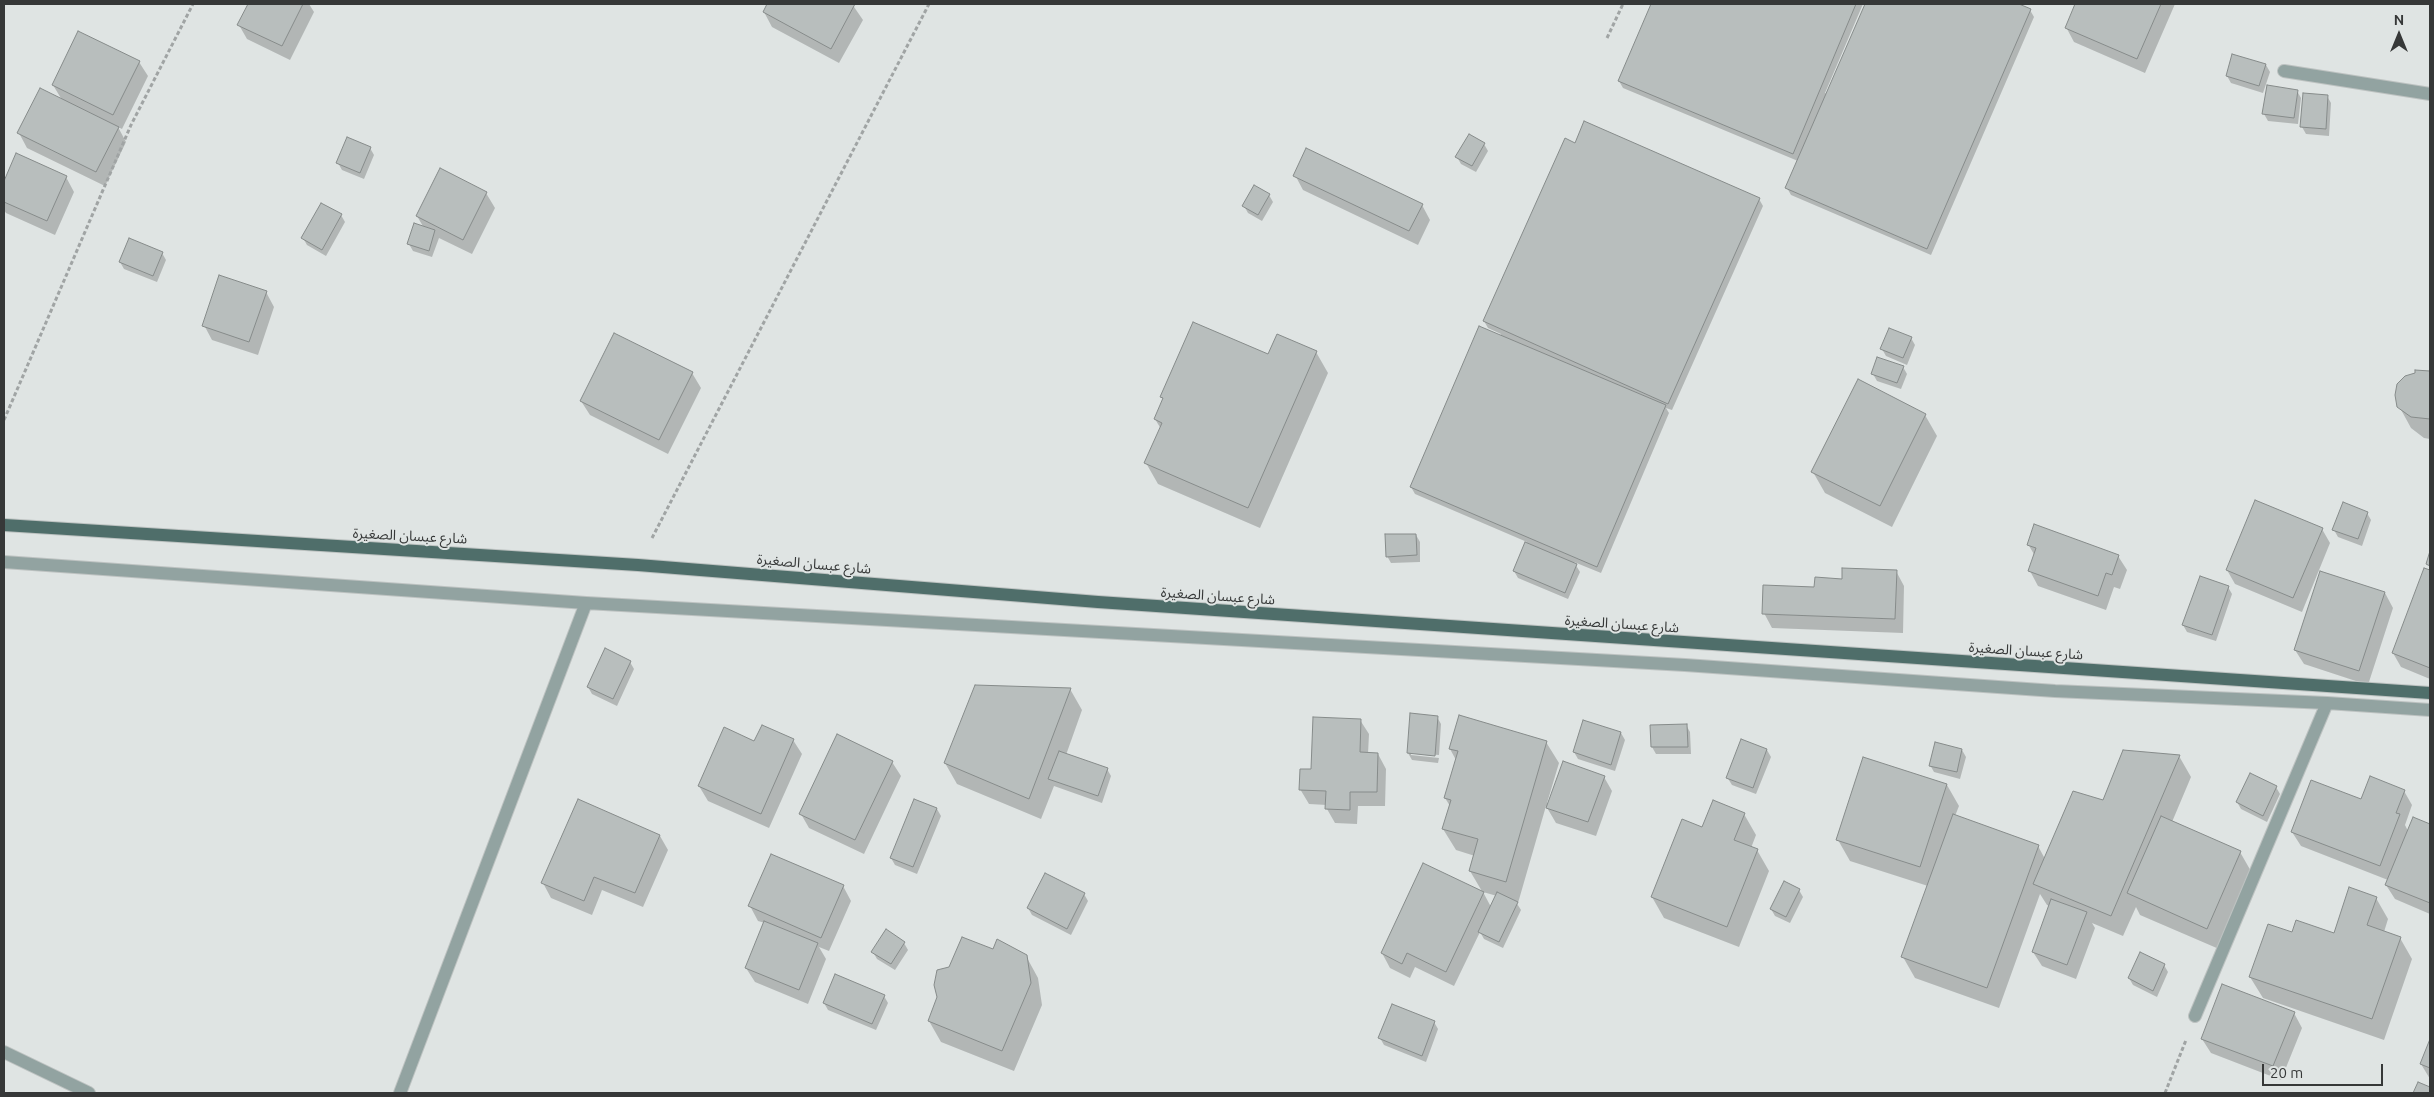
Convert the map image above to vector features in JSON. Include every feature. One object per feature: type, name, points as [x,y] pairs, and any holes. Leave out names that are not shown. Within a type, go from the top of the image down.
[{"type":"main road","name":"شارع عبسان الصغيرة","points":[[4,525],[638,565],[1138,605],[2430,693]]},
{"type":"street","points":[[2284,71],[2430,94]]},
{"type":"street","points":[[4,562],[586,603],[1675,664],[2055,691],[2327,703],[2430,710]]},
{"type":"street","points":[[400,1093],[586,603]]},
{"type":"street","points":[[2195,1016],[2327,703]]},
{"type":"street","points":[[4,1052],[89,1093]]},
{"type":"path","points":[[4,420],[131,125],[193,4]]},
{"type":"path","points":[[638,565],[929,4]]},
{"type":"path","points":[[1606,38],[1623,4]]},
{"type":"path","points":[[2165,1093],[2195,1016]]},
{"type":"building","points":[[248,4],[303,4],[282,46],[237,25]]},
{"type":"building","points":[[767,4],[855,4],[831,49],[763,12]]},
{"type":"building","points":[[1651,4],[1856,4],[1793,154],[1618,81]]},
{"type":"building","points":[[1865,4],[2019,4],[2031,9],[1927,249],[1785,188]]},
{"type":"building","points":[[2075,4],[2161,4],[2137,59],[2065,28]]},
{"type":"building","points":[[78,31],[140,61],[113,115],[52,85]]},
{"type":"building","points":[[2232,54],[2266,64],[2259,86],[2226,76]]},
{"type":"building","points":[[2267,85],[2298,90],[2294,118],[2262,114]]},
{"type":"building","points":[[40,88],[119,127],[96,172],[17,133]]},
{"type":"building","points":[[2303,93],[2328,95],[2326,129],[2300,127]]},
{"type":"building","points":[[1584,121],[1760,198],[1668,404],[1483,321],[1565,138],[1575,143]]},
{"type":"building","points":[[1469,134],[1485,143],[1472,166],[1455,157]]},
{"type":"building","points":[[347,137],[371,147],[360,173],[336,163]]},
{"type":"building","points":[[1306,148],[1423,204],[1409,231],[1293,176]]},
{"type":"building","points":[[16,153],[67,176],[47,221],[4,202],[4,181]]},
{"type":"building","points":[[440,168],[487,192],[463,240],[416,216]]},
{"type":"building","points":[[1254,185],[1270,194],[1258,215],[1242,206]]},
{"type":"building","points":[[321,203],[342,214],[322,250],[301,238]]},
{"type":"building","points":[[414,223],[435,230],[429,251],[407,244]]},
{"type":"building","points":[[129,238],[163,252],[153,276],[119,262]]},
{"type":"building","points":[[219,275],[267,291],[249,342],[202,326]]},
{"type":"building","points":[[1193,322],[1268,354],[1277,334],[1317,351],[1248,508],[1144,463],[1162,423],[1154,419],[1163,398],[1160,397]]},
{"type":"building","points":[[1479,326],[1666,405],[1597,567],[1410,487]]},
{"type":"building","points":[[1889,328],[1912,337],[1903,358],[1880,349]]},
{"type":"building","points":[[614,333],[693,372],[659,440],[580,401]]},
{"type":"building","points":[[1877,357],[1904,366],[1897,383],[1871,374]]},
{"type":"building","points":[[2415,370],[2430,371],[2430,419],[2411,417],[2397,407],[2395,395],[2397,384],[2405,376],[2415,373]]},
{"type":"building","points":[[1858,379],[1926,414],[1880,506],[1811,472]]},
{"type":"building","points":[[2255,500],[2323,528],[2293,598],[2226,570]]},
{"type":"building","points":[[2343,502],[2368,512],[2358,539],[2332,530]]},
{"type":"building","points":[[2034,524],[2119,555],[2112,575],[2106,573],[2098,596],[2028,571],[2036,548],[2027,545]]},
{"type":"building","points":[[1385,534],[1416,534],[1417,555],[1386,557]]},
{"type":"building","points":[[1525,542],[1577,564],[1565,593],[1513,571]]},
{"type":"building","points":[[2430,551],[2430,566],[2426,564]]},
{"type":"building","points":[[1842,568],[1897,570],[1895,619],[1762,614],[1763,585],[1814,587],[1815,577],[1842,579]]},
{"type":"building","points":[[2424,568],[2430,570],[2430,668],[2392,653]]},
{"type":"building","points":[[2320,571],[2385,592],[2359,671],[2294,650]]},
{"type":"building","points":[[2200,576],[2229,586],[2212,635],[2182,625]]},
{"type":"building","points":[[605,648],[631,661],[613,699],[587,687]]},
{"type":"building","points":[[975,685],[1071,688],[1029,799],[944,763]]},
{"type":"building","points":[[1410,713],[1438,716],[1435,756],[1407,753]]},
{"type":"building","points":[[1459,715],[1547,741],[1506,882],[1469,871],[1478,839],[1442,829],[1451,800],[1444,798],[1458,751],[1449,749]]},
{"type":"building","points":[[1313,717],[1361,719],[1360,752],[1378,753],[1377,792],[1350,792],[1350,810],[1325,809],[1326,791],[1299,790],[1300,769],[1311,769]]},
{"type":"building","points":[[1583,720],[1621,732],[1611,765],[1573,752]]},
{"type":"building","points":[[1687,724],[1688,747],[1651,747],[1650,725]]},
{"type":"building","points":[[762,725],[794,739],[761,814],[698,786],[724,727],[754,741]]},
{"type":"building","points":[[837,734],[893,761],[855,840],[799,814]]},
{"type":"building","points":[[1741,739],[1767,749],[1753,788],[1726,778]]},
{"type":"building","points":[[1935,742],[1962,749],[1957,772],[1929,766]]},
{"type":"building","points":[[2123,750],[2180,755],[2111,916],[2033,884],[2073,791],[2103,800]]},
{"type":"building","points":[[1059,751],[1108,768],[1098,796],[1048,779]]},
{"type":"building","points":[[1863,757],[1947,784],[1920,867],[1836,840]]},
{"type":"building","points":[[1563,761],[1605,776],[1588,822],[1546,808]]},
{"type":"building","points":[[2250,773],[2277,786],[2263,816],[2236,802]]},
{"type":"building","points":[[2370,776],[2405,790],[2396,813],[2400,814],[2380,866],[2291,832],[2311,780],[2361,799]]},
{"type":"building","points":[[578,799],[660,835],[635,893],[594,877],[584,901],[541,883]]},
{"type":"building","points":[[914,799],[937,808],[913,867],[890,858]]},
{"type":"building","points":[[1713,800],[1745,813],[1734,840],[1758,849],[1727,927],[1651,897],[1682,819],[1702,827]]},
{"type":"building","points":[[1953,814],[2039,845],[1987,988],[1901,957]]},
{"type":"building","points":[[2161,816],[2241,851],[2207,929],[2127,893]]},
{"type":"building","points":[[2413,817],[2430,824],[2430,903],[2385,885]]},
{"type":"building","points":[[771,854],[844,885],[821,938],[748,906]]},
{"type":"building","points":[[1423,863],[1484,892],[1446,972],[1407,953],[1402,964],[1381,953]]},
{"type":"building","points":[[1045,873],[1085,893],[1067,929],[1027,908]]},
{"type":"building","points":[[1784,881],[1800,889],[1786,917],[1770,909]]},
{"type":"building","points":[[2349,887],[2377,897],[2367,925],[2401,937],[2372,1019],[2249,977],[2268,924],[2292,932],[2296,920],[2334,933]]},
{"type":"building","points":[[1497,892],[1518,902],[1499,942],[1478,932]]},
{"type":"building","points":[[2051,899],[2087,912],[2067,965],[2032,952]]},
{"type":"building","points":[[764,921],[818,943],[799,990],[745,968]]},
{"type":"building","points":[[886,929],[905,942],[891,964],[871,952]]},
{"type":"building","points":[[962,937],[993,949],[997,939],[1027,955],[1031,983],[1002,1051],[928,1021],[937,997],[934,985],[937,970],[949,967]]},
{"type":"building","points":[[2140,952],[2165,964],[2153,991],[2128,978]]},
{"type":"building","points":[[835,974],[885,995],[872,1024],[823,1003]]},
{"type":"building","points":[[2222,984],[2295,1012],[2273,1066],[2201,1039]]},
{"type":"building","points":[[1392,1004],[1435,1021],[1422,1056],[1378,1038]]},
{"type":"building","points":[[2430,1039],[2430,1068],[2420,1064]]},
{"type":"building","points":[[2418,1082],[2430,1087],[2430,1093],[2413,1093]]}]
